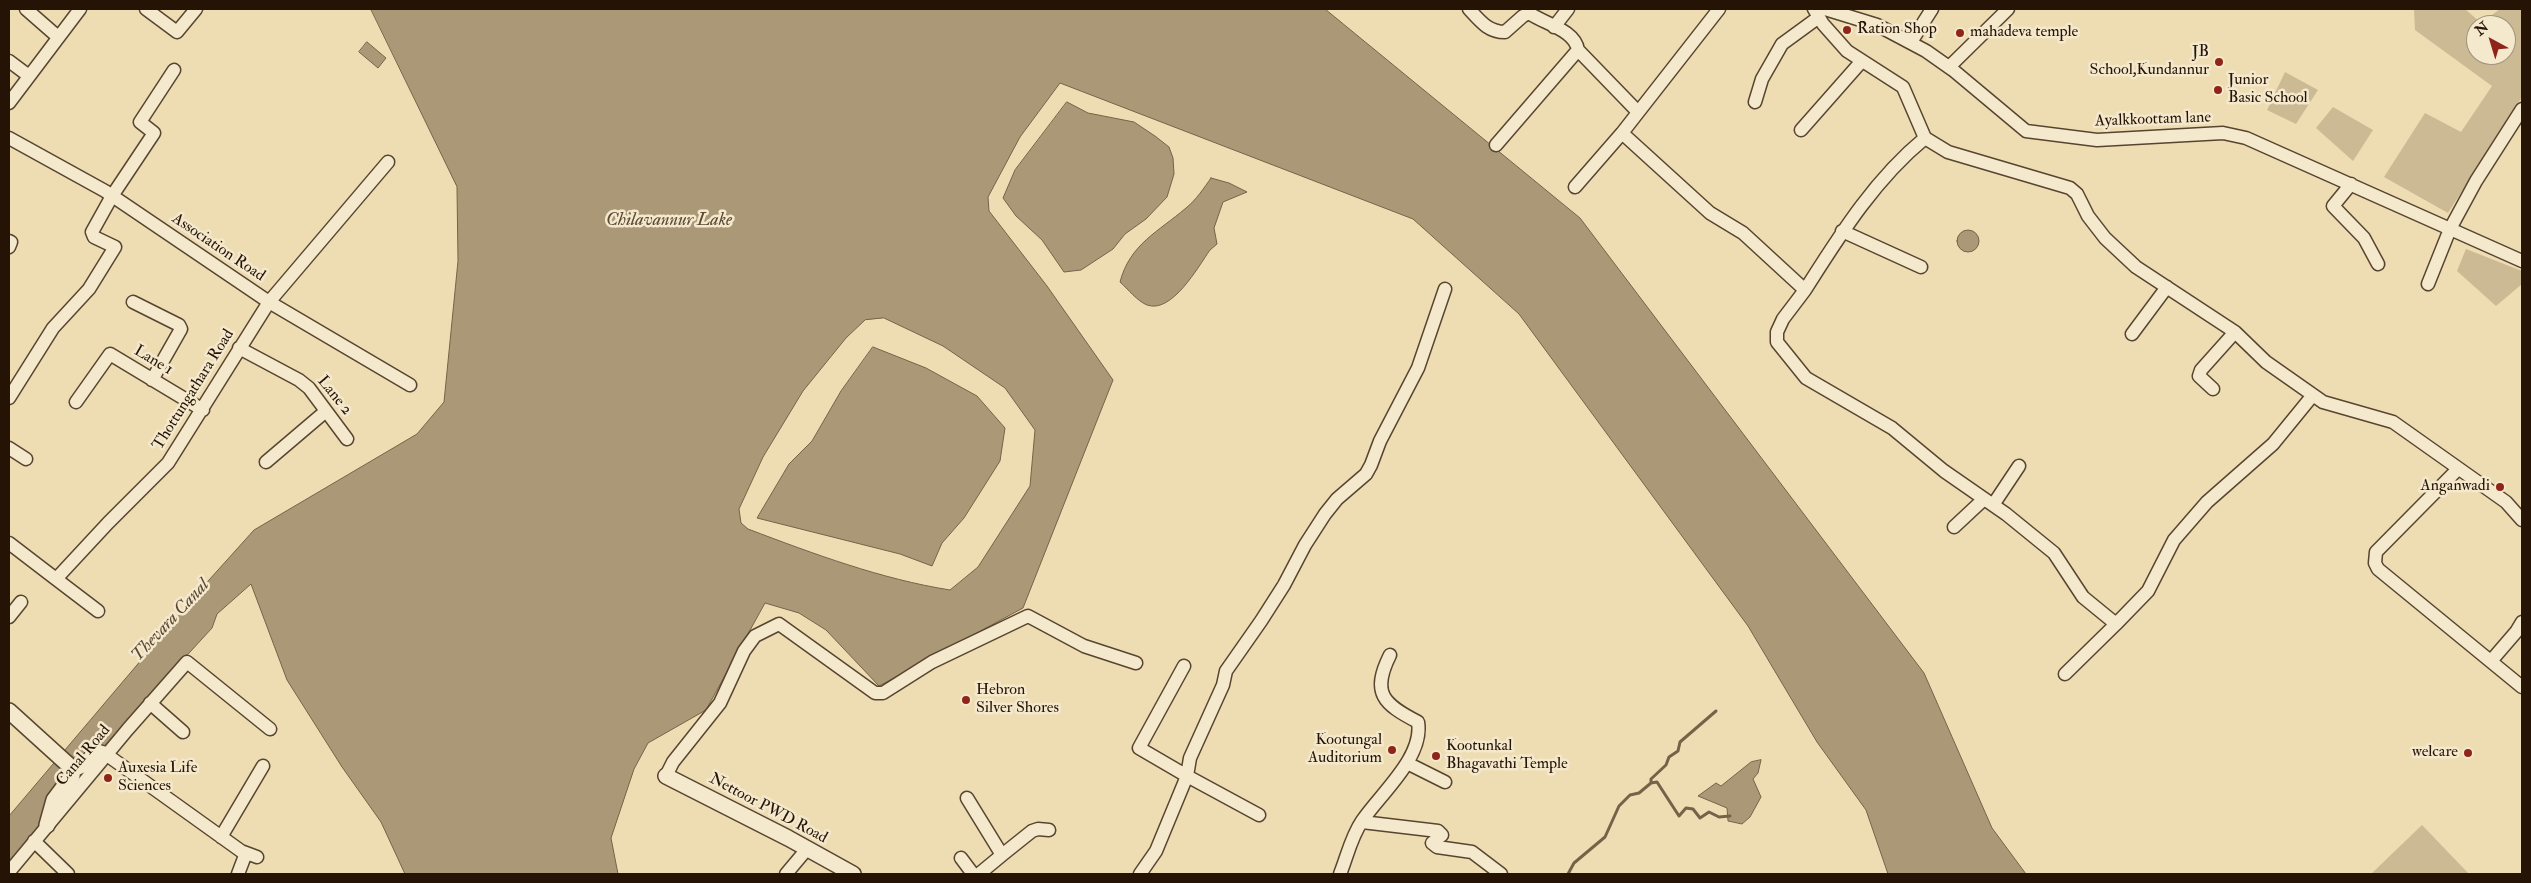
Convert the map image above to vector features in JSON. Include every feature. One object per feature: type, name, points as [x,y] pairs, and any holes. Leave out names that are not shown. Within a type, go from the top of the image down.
[{"type":"street","points":[[26,9],[58,37]]},
{"type":"street","points":[[146,9],[177,32],[196,9]]},
{"type":"street","points":[[1469,9],[1488,29],[1495,32],[1505,32],[1523,16],[1529,14],[1544,24],[1562,29],[1577,44],[1578,50],[1638,112]]},
{"type":"street","points":[[1554,26],[1568,9]]},
{"type":"street","points":[[1575,187],[1622,133],[1719,9]]},
{"type":"street","points":[[1911,42],[1932,9]]},
{"type":"street","points":[[1949,67],[2008,9]]},
{"type":"street","points":[[9,103],[75,11]]},
{"type":"street","points":[[1755,102],[1762,79],[1782,44],[1819,11],[1847,51],[1861,62],[1903,87],[1925,138],[1948,152],[2070,188],[2077,194],[2088,216],[2106,238],[2136,267],[2235,332],[2266,362],[2322,402],[2393,422],[2506,502],[2522,520]]},
{"type":"street","name":"Ayalkkoottam lane","points":[[1819,11],[1877,25],[1911,42],[1949,67],[2026,131],[2097,140],[2223,133],[2246,138],[2522,261]]},
{"type":"street","points":[[1496,145],[1578,50]]},
{"type":"street","points":[[9,61],[29,76]]},
{"type":"street","points":[[1801,130],[1861,62]]},
{"type":"street","points":[[9,398],[53,328],[89,289],[114,247],[94,237],[92,232],[112,196],[154,134],[140,122],[174,70]]},
{"type":"street","points":[[2428,284],[2450,228],[2476,181],[2522,109]]},
{"type":"street","points":[[1622,133],[1710,213],[1743,233],[1805,290]]},
{"type":"street","name":"Association Road","points":[[9,138],[112,196],[269,302],[410,385]]},
{"type":"street","points":[[1925,138],[1898,160],[1842,231],[1805,290],[1783,319],[1777,332],[1777,342],[1806,378],[1892,428],[1944,471],[1989,502],[2054,552],[2067,576],[2083,597],[2116,624]]},
{"type":"street","name":"Thottungathara Road","points":[[56,580],[108,523],[168,463],[269,302],[388,162]]},
{"type":"street","points":[[2351,184],[2333,206],[2364,238],[2378,264]]},
{"type":"street","points":[[1842,231],[1921,267]]},
{"type":"street","points":[[2132,334],[2168,287]]},
{"type":"street","points":[[1140,874],[1156,851],[1187,776],[1190,758],[1223,685],[1226,671],[1270,606],[1304,545],[1325,514],[1369,470],[1380,441],[1418,368],[1445,289]]},
{"type":"street","points":[[133,302],[179,325],[181,329],[152,380]]},
{"type":"street","points":[[2213,389],[2199,376],[2201,370],[2235,332]]},
{"type":"street","name":"Lane 2","points":[[239,348],[299,380],[309,388],[347,439]]},
{"type":"street","name":"Lane 1","points":[[76,402],[110,354],[203,410]]},
{"type":"street","points":[[2065,674],[2148,591],[2174,540],[2207,502],[2273,444],[2313,395]]},
{"type":"street","points":[[266,462],[326,411]]},
{"type":"street","points":[[9,448],[26,459]]},
{"type":"street","points":[[1954,527],[1989,502],[2019,466]]},
{"type":"street","points":[[2458,469],[2376,552],[2375,563],[2385,575],[2522,687]]},
{"type":"street","points":[[9,543],[98,611]]},
{"type":"street","points":[[9,617],[21,602]]},
{"type":"street","points":[[666,776],[673,762],[720,703],[744,651],[755,636],[779,624],[874,693],[884,694],[932,662],[1028,616],[1084,646],[1136,663]]},
{"type":"street","points":[[2491,661],[2516,632],[2522,622]]},
{"type":"street","points":[[1340,874],[1362,822],[1407,763],[1420,733],[1418,722],[1393,710],[1380,685],[1381,673],[1390,655]]},
{"type":"street","name":"Canal Road","points":[[9,872],[150,703],[187,662],[270,729]]},
{"type":"street","points":[[1184,666],[1139,748],[1259,816]]},
{"type":"street","points":[[150,703],[183,732]]},
{"type":"street","points":[[9,713],[72,769],[72,776],[54,800],[47,826]]},
{"type":"street","points":[[72,769],[85,764],[97,752],[106,755],[221,837],[251,855],[238,874]]},
{"type":"street","points":[[1407,763],[1445,782]]},
{"type":"street","points":[[221,837],[264,766]]},
{"type":"street","name":"Nettoor PWD Road","points":[[666,776],[853,874]]},
{"type":"street","points":[[967,798],[1002,855]]},
{"type":"street","points":[[1362,822],[1438,831],[1442,835],[1432,843],[1437,847],[1472,852],[1501,874]]},
{"type":"street","points":[[979,874],[1032,831],[1038,829],[1049,830]]},
{"type":"street","points":[[34,841],[68,874]]},
{"type":"street","points":[[786,874],[807,849]]},
{"type":"street","points":[[961,858],[973,874]]},
{"type":"shaded area","points":[[2414,9],[2465,9],[2472,15],[2466,15],[2466,65],[2516,65],[2516,15],[2492,15],[2500,9],[2522,9],[2522,97],[2448,213],[2384,177],[2425,113],[2461,132],[2492,86],[2415,30]]},
{"type":"shaded area","points":[[2285,72],[2318,90],[2296,124],[2267,110]]},
{"type":"shaded area","points":[[2333,107],[2373,130],[2353,161],[2316,128]]},
{"type":"shaded area","points":[[2466,249],[2522,271],[2522,284],[2496,306],[2457,271]]},
{"type":"shaded area","points":[[2422,825],[2469,874],[2371,874]]},
{"type":"water","name":"Chilavannur Lake","points":[[371,9],[1325,9],[1580,218],[1924,673],[1992,828],[2026,874],[1888,874],[1866,810],[1817,742],[1748,626],[1519,314],[1413,219],[1060,83],[1020,137],[988,197],[989,211],[1047,286],[1113,380],[1023,608],[879,686],[826,630],[799,613],[765,603],[706,710],[648,743],[634,769],[611,838],[618,874],[405,874],[381,822],[342,767],[287,680],[251,584],[217,614],[212,628],[72,781],[30,838],[9,862],[9,816],[209,580],[254,530],[417,434],[444,402],[458,261],[457,187]],"holes":[[[884,318],[943,346],[1005,388],[1035,430],[1030,486],[978,567],[950,590],[899,579],[823,556],[748,529],[741,523],[739,509],[763,457],[803,391],[846,338],[865,320]]]},
{"type":"water","points":[[367,42],[386,58],[378,68],[359,52]]},
{"type":"water","points":[[1067,102],[1088,113],[1134,122],[1155,136],[1169,147],[1173,158],[1174,174],[1167,197],[1146,219],[1125,234],[1113,249],[1081,270],[1064,272],[1042,240],[1016,216],[1003,198],[1015,170]]},
{"type":"water","points":[[1211,178],[1229,183],[1247,192],[1223,202],[1214,228],[1217,244],[1210,250],[1175,296],[1166,303],[1156,306],[1143,303],[1120,282],[1125,269],[1138,248],[1190,205]]},
{"type":"water","points":[[1968,230],[1976,233],[1979,241],[1976,249],[1968,252],[1960,249],[1957,241],[1960,233]]},
{"type":"water","points":[[873,347],[926,368],[977,396],[1005,428],[1000,461],[964,518],[942,543],[932,566],[900,554],[757,518],[789,464],[812,441],[841,391]]},
{"type":"water","points":[[1761,760],[1758,773],[1753,779],[1761,797],[1750,817],[1742,824],[1728,821],[1727,808],[1698,796],[1716,783],[1721,786],[1751,762]]},
{"type":"waterway","points":[[1651,783],[1651,779],[1666,765],[1669,757],[1678,751],[1680,742],[1716,711]]},
{"type":"waterway","points":[[1568,874],[1574,863],[1605,837],[1619,806],[1630,795],[1639,793],[1651,783],[1657,782],[1679,816],[1686,808],[1693,809],[1700,818],[1709,812],[1719,817],[1730,816]]},
{"type":"place","name":"Ration Shop","points":[[1847,30]]},
{"type":"place","name":"mahadeva temple","points":[[1960,33]]},
{"type":"place","name":"JB School,Kundannur","points":[[2219,62]]},
{"type":"place","name":"Junior Basic School","points":[[2218,90]]},
{"type":"place","name":"Anganwadi","points":[[2500,487]]},
{"type":"place","name":"Hebron Silver Shores","points":[[966,700]]},
{"type":"place","name":"Kootungal Auditorium","points":[[1392,750]]},
{"type":"place","name":"welcare","points":[[2468,753]]},
{"type":"place","name":"Kootunkal Bhagavathi Temple","points":[[1436,756]]},
{"type":"place","name":"Auxesia Life Sciences","points":[[108,778]]},
{"type":"water label","name":"Thevara Canal","points":[[171,621]]}]
